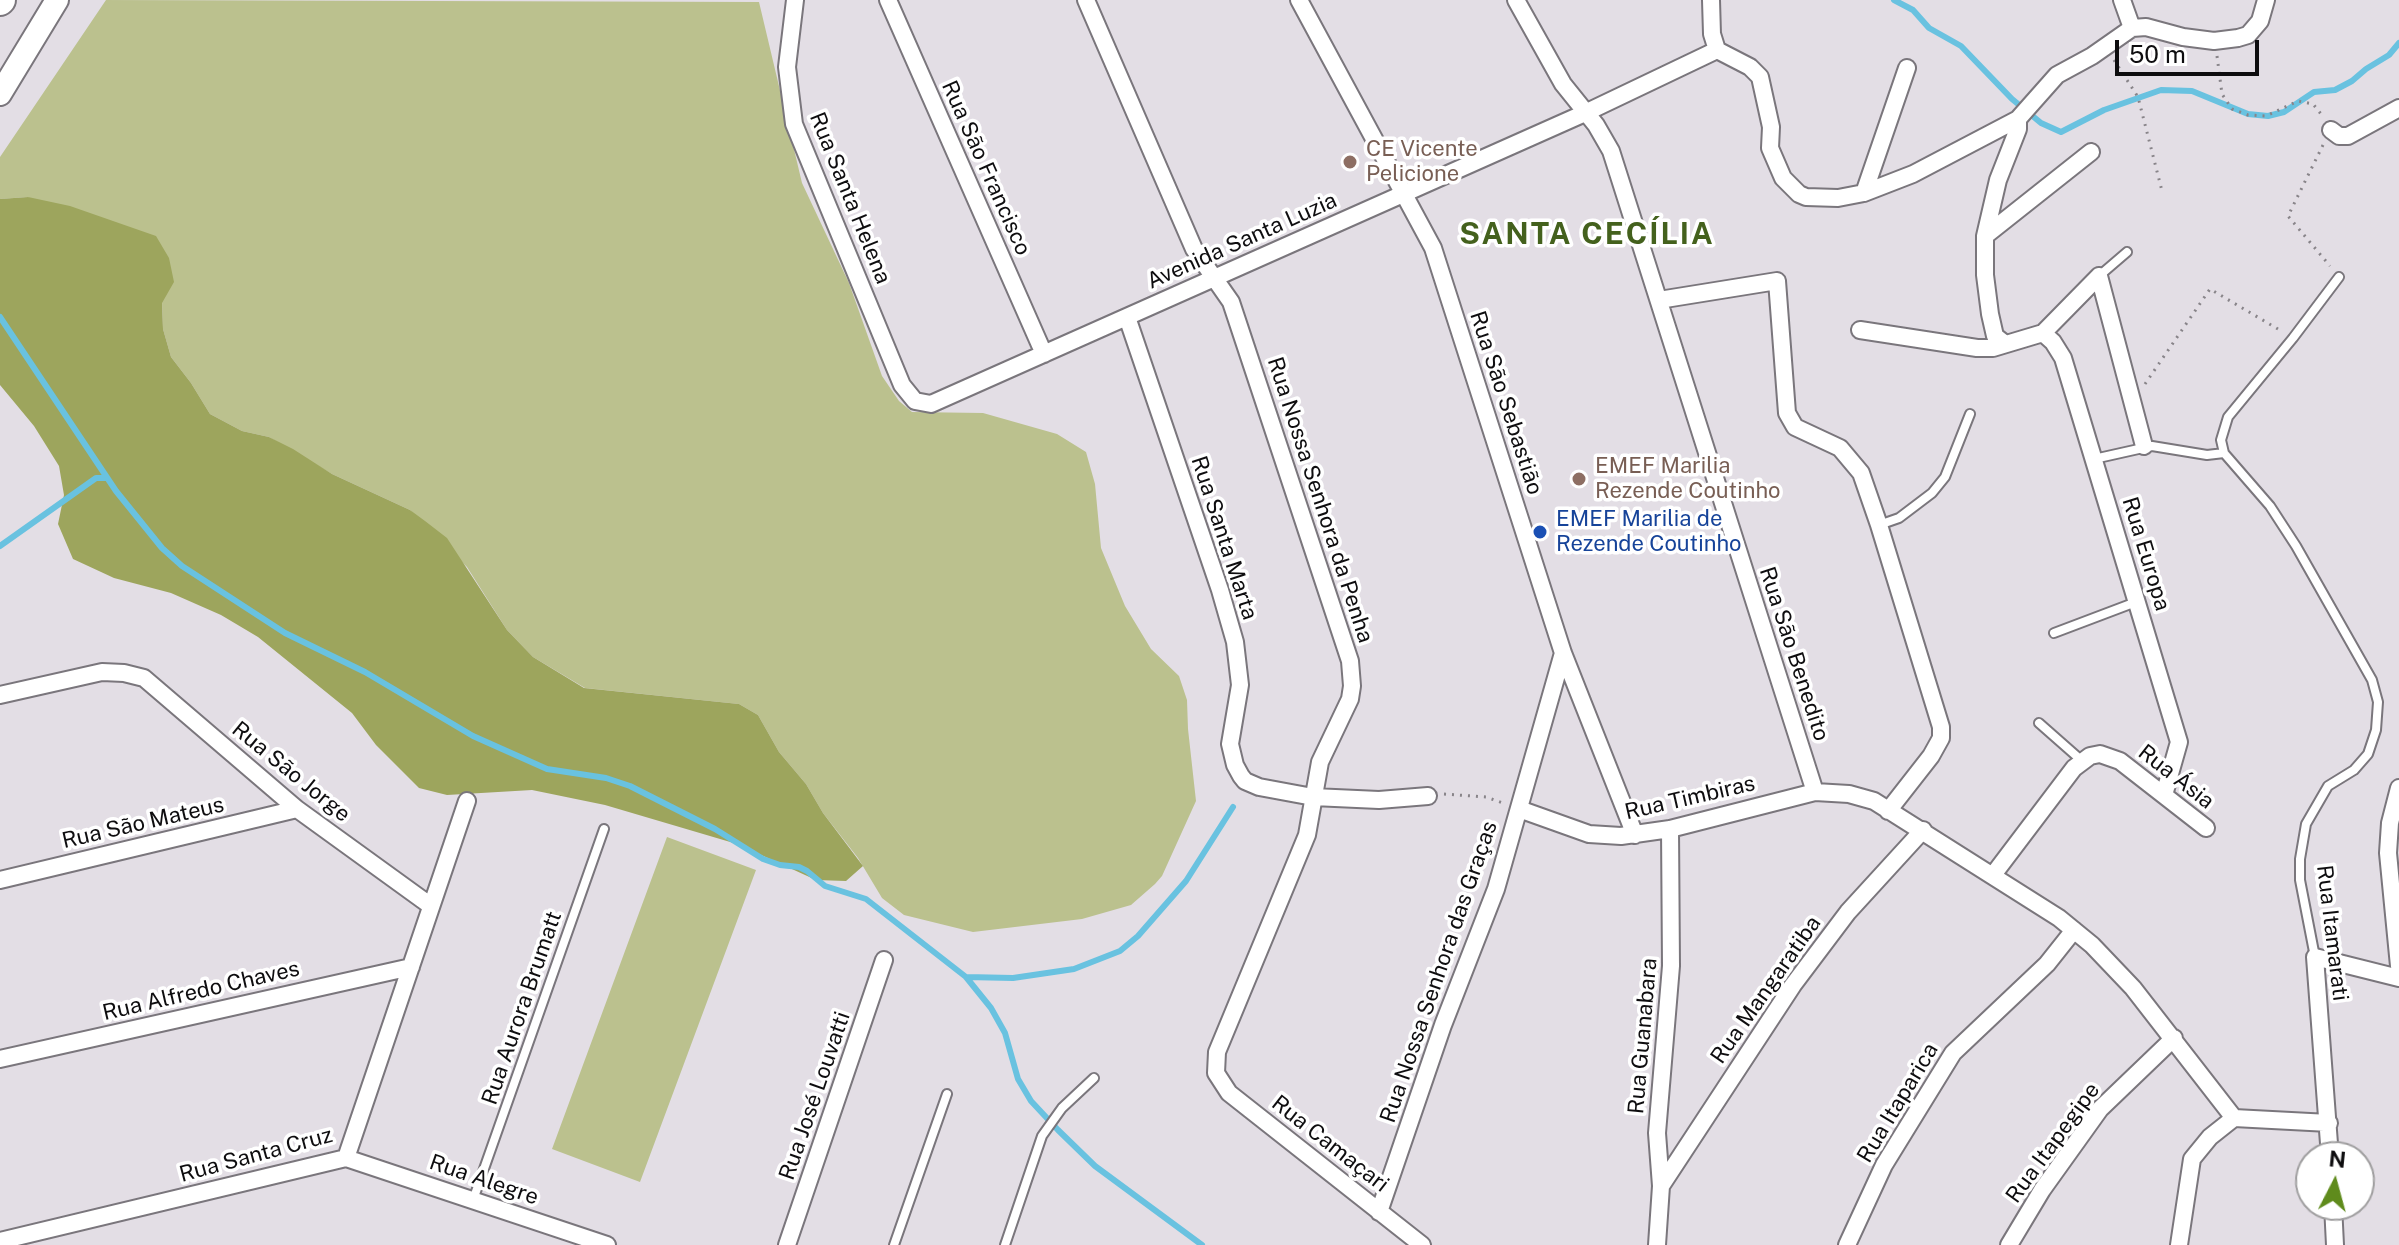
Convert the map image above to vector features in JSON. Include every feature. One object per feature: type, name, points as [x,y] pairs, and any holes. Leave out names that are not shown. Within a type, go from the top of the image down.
[{"type":"main road","points":[[0,94],[57,0]]},
{"type":"street","name":"Rua Santa Helena","points":[[795,0],[787,67],[794,124],[902,385],[915,401]]},
{"type":"street","name":"Rua São Francisco","points":[[888,0],[1044,354]]},
{"type":"street","name":"Rua Nossa Senhora da Penha","points":[[1086,0],[1194,249],[1231,302],[1350,661],[1350,699],[1320,762],[1301,854],[1217,1052],[1216,1073]]},
{"type":"street","name":"Rua São Sebastião","points":[[1299,0],[1433,248],[1563,653],[1635,835]]},
{"type":"street","name":"Rua São Benedito","points":[[1516,0],[1563,84],[1596,125],[1611,151],[1815,792]]},
{"type":"street","points":[[1711,0],[1712,34],[1717,50],[1750,67],[1760,77],[1771,127],[1769,139],[1773,158],[1790,186],[1799,194],[1813,199],[1864,193],[1913,174],[2018,119],[2057,75],[2132,28],[2146,27],[2214,41],[2238,38],[2248,35],[2260,21],[2266,0]]},
{"type":"street","points":[[2122,0],[2132,28]]},
{"type":"street","name":"Avenida Santa Luzia","points":[[915,401],[940,402],[1585,113],[1717,50]]},
{"type":"street","points":[[1864,193],[1907,68]]},
{"type":"street","points":[[2331,130],[2336,135],[2348,136],[2399,109]]},
{"type":"street","points":[[2004,343],[1995,336],[1988,306],[1985,236],[1998,180],[2018,129],[2018,119]]},
{"type":"street","points":[[1985,236],[2091,152]]},
{"type":"street","points":[[1860,330],[1993,348],[2043,333],[2099,276]]},
{"type":"street","points":[[2099,276],[2144,446]]},
{"type":"street","points":[[1659,300],[1777,281],[1787,413],[1795,427],[1832,443],[1852,460],[1861,473],[1941,727],[1941,738],[1931,756],[1888,811]]},
{"type":"street","name":"Rua Santa Marta","points":[[1127,317],[1235,642],[1240,685],[1230,744],[1235,765],[1245,781],[1259,787],[1313,797]]},
{"type":"street","name":"Rua Europa","points":[[2043,333],[2063,358],[2179,742],[2164,795]]},
{"type":"street","name":"Rua Nossa Senhora das Graças","points":[[1379,1212],[1443,1025],[1496,889],[1563,653]]},
{"type":"street","name":"Rua São Jorge","points":[[0,695],[102,672],[144,678],[297,809],[431,906]]},
{"type":"street","name":"Rua Ásia","points":[[2081,760],[2100,754],[2111,756],[2206,828]]},
{"type":"street","points":[[1993,875],[2081,760]]},
{"type":"street","name":"Rua Timbiras","points":[[1519,809],[1589,834],[1635,835],[1815,792],[1849,794],[1874,801],[2074,930],[2118,970],[2234,1118]]},
{"type":"street","points":[[2398,795],[2390,823],[2388,853],[2399,966]]},
{"type":"street","points":[[1313,797],[1379,800],[1428,796]]},
{"type":"street","name":"Rua Santa Cruz","points":[[0,1241],[346,1158],[467,801]]},
{"type":"street","name":"Rua São Mateus","points":[[0,880],[297,809]]},
{"type":"street","name":"Rua Guanabara","points":[[1657,1245],[1661,1186],[1657,1133],[1672,936],[1670,829]]},
{"type":"street","name":"Rua Mangaratiba","points":[[1661,1186],[1793,985],[1848,912],[1923,830]]},
{"type":"street","name":"Rua Itaparica","points":[[1847,1245],[1884,1165],[1953,1053],[2047,964],[2074,930]]},
{"type":"street","points":[[2315,957],[2399,978]]},
{"type":"street","name":"Rua Itamarati","points":[[2315,957],[2330,1141]]},
{"type":"street","name":"Rua José Louvatti","points":[[787,1245],[884,960]]},
{"type":"street","name":"Rua Alfredo Chaves","points":[[0,1059],[411,967]]},
{"type":"street","name":"Rua Itapegipe","points":[[2009,1245],[2042,1190],[2100,1109],[2174,1038]]},
{"type":"street","name":"Rua Camaçari","points":[[1216,1073],[1229,1093],[1422,1245]]},
{"type":"street","points":[[2179,1245],[2192,1159],[2210,1137],[2234,1118],[2329,1123]]},
{"type":"street","name":"Rua Alegre","points":[[346,1158],[607,1245]]},
{"type":"street","points":[[2334,1221],[2335,1245]]},
{"type":"lane","points":[[2099,276],[2127,252]]},
{"type":"lane","points":[[2094,459],[2144,446],[2169,447],[2207,455],[2224,453],[2221,435],[2228,417],[2339,277]]},
{"type":"lane","points":[[1879,525],[1899,518],[1932,493],[1945,477],[1970,414]]},
{"type":"lane","name":"Rua Itamarati","points":[[2224,453],[2270,506],[2283,526],[2372,680],[2378,702],[2374,743],[2368,754],[2354,770],[2328,786],[2306,824],[2300,880],[2315,957]]},
{"type":"lane","points":[[2054,633],[2138,601]]},
{"type":"lane","points":[[2039,723],[2081,760]]},
{"type":"lane","name":"Rua Aurora Brumatt","points":[[473,1200],[604,829]]},
{"type":"lane","points":[[1005,1245],[1042,1136],[1062,1108],[1094,1078]]},
{"type":"lane","points":[[894,1245],[947,1094]]},
{"type":"path","points":[[2105,47],[2138,97],[2162,191]]},
{"type":"path","points":[[2215,48],[2222,94],[2232,109],[2257,117],[2275,113],[2291,103],[2309,102],[2316,106],[2331,130],[2288,216],[2339,277]]},
{"type":"path","points":[[2132,404],[2210,289],[2293,338]]},
{"type":"path","points":[[1428,796],[1449,793],[1486,797],[1519,809]]},
{"type":"green space","points":[[106,0],[759,2],[802,183],[849,283],[882,376],[899,401],[912,412],[983,413],[1057,434],[1086,452],[1095,484],[1101,548],[1125,606],[1151,649],[1179,676],[1187,700],[1196,801],[1162,876],[1131,905],[1082,919],[973,932],[904,915],[882,898],[806,784],[779,752],[758,715],[739,704],[585,688],[533,657],[507,630],[467,567],[410,510],[332,474],[269,437],[242,431],[210,414],[171,357],[163,329],[162,302],[28,197],[0,199],[0,157]]},
{"type":"green space","points":[[28,197],[70,206],[156,236],[169,258],[174,282],[162,303],[163,329],[171,357],[210,414],[242,431],[269,437],[332,474],[410,510],[447,538],[507,630],[533,657],[584,688],[739,704],[758,715],[779,752],[806,784],[823,813],[863,866],[846,881],[816,880],[737,844],[605,805],[532,790],[447,795],[419,788],[376,745],[352,713],[258,637],[221,615],[171,593],[114,578],[73,559],[58,524],[64,495],[59,466],[34,426],[0,385],[0,199]]},
{"type":"green space","points":[[667,837],[756,870],[640,1182],[552,1149]]},
{"type":"waterway","points":[[1894,0],[1913,10],[1929,28],[1961,46],[2012,99],[2041,123],[2061,132],[2104,110],[2161,90],[2192,91],[2248,114],[2268,116],[2284,112],[2314,92],[2335,90],[2352,81],[2389,55],[2399,43]]},
{"type":"waterway","points":[[0,317],[116,491],[162,548],[182,566],[285,633],[365,672],[473,736],[547,769],[606,778],[630,786],[715,829],[763,859],[799,867],[825,886],[866,899],[966,977],[991,1008],[1005,1033],[1018,1079],[1031,1101],[1058,1130],[1095,1166],[1202,1245]]},
{"type":"waterway","points":[[0,546],[96,478],[106,478]]},
{"type":"waterway","points":[[966,977],[1013,978],[1074,969],[1120,951],[1138,936],[1186,881],[1233,807]]},
{"type":"place","name":"CE Vicente Pelicione","points":[[1350,162]]},
{"type":"place","name":"EMEF Marilia Rezende Coutinho","points":[[1579,479]]},
{"type":"place","name":"EMEF Marilia de Rezende Coutinho","points":[[1540,532]]},
{"type":"district","name":"SANTA CECÍLIA","points":[[1587,235]]}]
